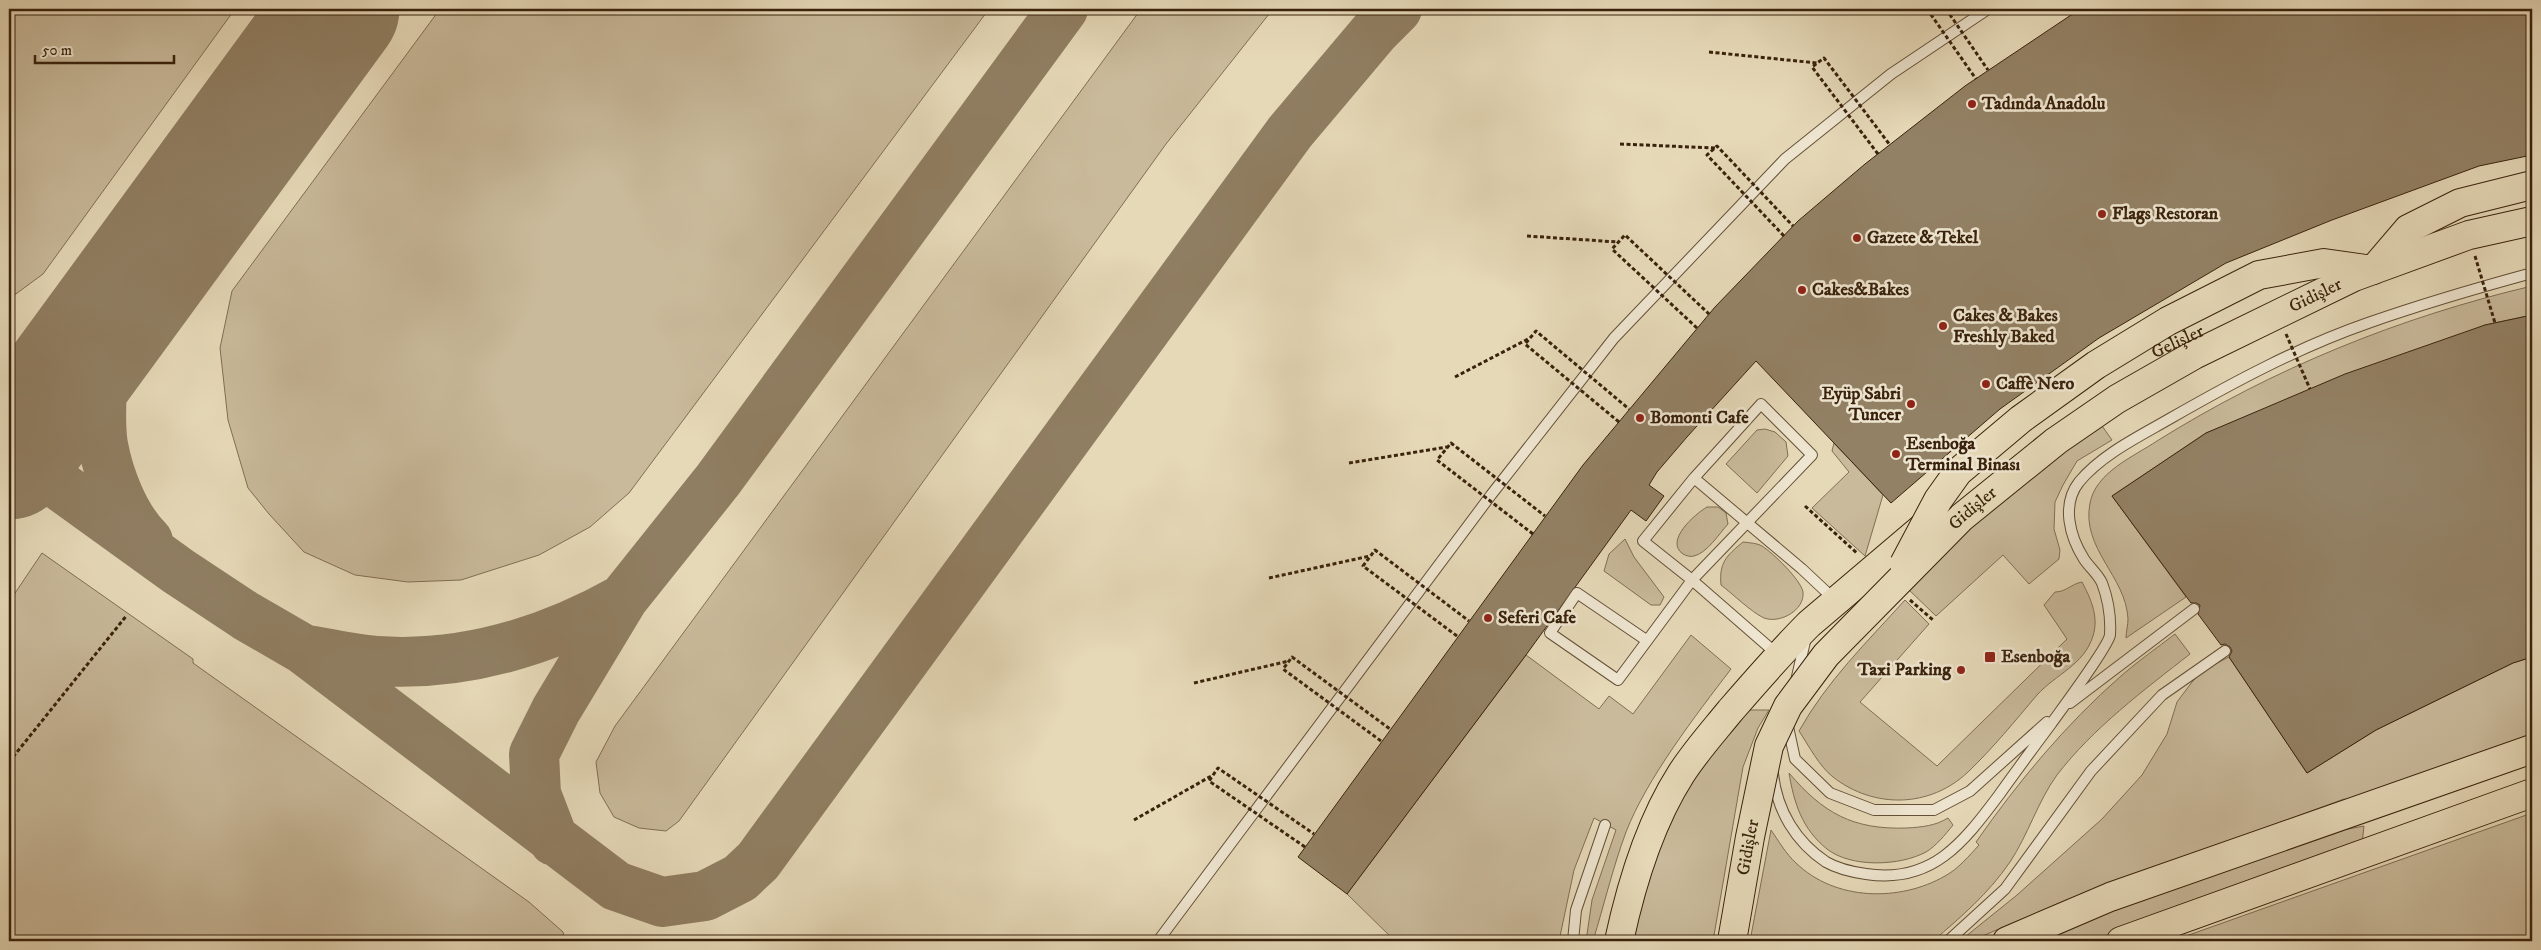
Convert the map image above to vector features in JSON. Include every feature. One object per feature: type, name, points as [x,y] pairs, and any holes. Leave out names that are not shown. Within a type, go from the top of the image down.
[{"type":"highway","points":[[1867,614],[1903,566],[1938,500],[1958,472],[2020,419],[2096,365],[2168,322],[2259,275],[2324,263],[2373,270],[2408,229],[2460,203],[2532,185]]},
{"type":"highway","name":"Gelişler","points":[[1619,941],[1646,849],[1656,822],[1680,774],[1708,737],[1778,655],[1809,624],[2054,416],[2157,352],[2324,271],[2453,223],[2532,202]]},
{"type":"highway","name":"Gidişler","points":[[1732,941],[1750,837],[1770,746],[1793,698],[1826,655],[1962,517],[2056,441],[2117,399],[2194,355],[2354,277],[2469,235],[2532,221]]},
{"type":"highway","points":[[2007,941],[2110,897],[2532,749]]},
{"type":"highway","points":[[2121,941],[2532,793]]},
{"type":"lane","points":[[1158,941],[1480,511],[1614,338],[1785,159],[1890,74],[1988,9]]},
{"type":"lane","points":[[1770,746],[1774,784],[1780,806],[1803,842],[1812,852],[1831,865],[1853,873],[1878,876],[1903,874],[1930,866],[1952,853],[1971,833],[2110,639],[2110,614],[2101,580],[2084,560],[2072,537],[2068,504],[2078,483],[2104,460],[2138,437],[2249,374],[2366,324],[2532,273]]},
{"type":"lane","points":[[1646,640],[1577,593],[1550,633],[1618,680],[1692,580],[1812,455],[1761,404],[1694,478],[1643,541],[1692,580],[1778,655]]},
{"type":"lane","points":[[1694,478],[1836,601]]},
{"type":"lane","points":[[1809,624],[1787,722],[1795,760],[1830,793],[1874,810],[1934,810],[1970,791],[2062,708],[2194,608]]},
{"type":"lane","points":[[1948,941],[2004,890],[2091,771],[2162,695],[2225,651]]},
{"type":"lane","points":[[2373,850],[2461,811],[2532,785]]},
{"type":"lane","points":[[1573,941],[1576,910],[1605,825]]},
{"type":"path","points":[[1927,9],[1976,79]]},
{"type":"path","points":[[1946,9],[1988,70]]},
{"type":"path","points":[[1709,52],[1817,63]]},
{"type":"path","points":[[1878,154],[1812,67],[1817,63],[1824,58],[1890,145]]},
{"type":"path","points":[[1620,144],[1715,148],[1717,146],[1793,226]]},
{"type":"path","points":[[1715,148],[1707,156],[1784,236]]},
{"type":"path","points":[[1697,328],[1612,249],[1618,242],[1625,235],[1709,314]]},
{"type":"path","points":[[1527,236],[1618,242]]},
{"type":"path","points":[[1619,422],[1525,344],[1536,331],[1629,409]]},
{"type":"path","points":[[1455,377],[1530,338]]},
{"type":"path","points":[[1532,534],[1437,460],[1451,443],[1545,516]]},
{"type":"path","points":[[1349,463],[1447,447]]},
{"type":"path","points":[[1458,636],[1363,566],[1375,550],[1469,620]]},
{"type":"path","points":[[1269,578],[1370,556]]},
{"type":"path","points":[[9,762],[127,615]]},
{"type":"path","points":[[1381,741],[1283,669],[1292,657],[1390,729]]},
{"type":"path","points":[[1194,683],[1289,661]]},
{"type":"path","points":[[1305,847],[1209,781],[1218,768],[1314,834]]},
{"type":"path","points":[[1134,820],[1214,775]]},
{"type":"shaded area","points":[[9,9],[235,9],[43,274],[9,299]]},
{"type":"shaded area","points":[[440,9],[989,9],[629,493],[590,527],[539,555],[461,580],[408,582],[355,575],[304,552],[248,488],[228,420],[220,348],[232,291]]},
{"type":"shaded area","points":[[1141,9],[1273,9],[1166,144],[679,821],[666,831],[639,828],[614,817],[600,793],[596,762],[615,726]]},
{"type":"shaded area","points":[[2532,286],[2532,315],[2485,325],[2206,433],[2112,496],[2186,597],[2126,638],[2128,619],[2125,604],[2120,589],[2098,549],[2089,519],[2090,503],[2094,492],[2100,482],[2117,466],[2201,415],[2291,368],[2338,348],[2434,313]]},
{"type":"shaded area","points":[[2100,423],[2112,440],[2077,461],[2055,502],[2054,529],[2060,550],[2059,559],[2029,584],[2003,555],[1936,616],[1906,587],[1940,551]]},
{"type":"shaded area","points":[[1765,429],[1775,432],[1786,442],[1788,456],[1757,493],[1726,464],[1757,430]]},
{"type":"shaded area","points":[[1834,443],[1883,495],[1865,556],[1812,508],[1849,472],[1832,451]]},
{"type":"shaded area","points":[[1707,507],[1718,507],[1726,513],[1728,524],[1704,551],[1693,556],[1684,555],[1678,549],[1679,535],[1696,515]]},
{"type":"shaded area","points":[[1625,539],[1634,557],[1664,597],[1660,605],[1651,605],[1604,571],[1609,554]]},
{"type":"shaded area","points":[[1743,542],[1762,546],[1773,554],[1792,574],[1803,592],[1803,599],[1796,610],[1777,619],[1764,618],[1721,585],[1721,571],[1725,560]]},
{"type":"shaded area","points":[[42,553],[193,659],[193,663],[529,902],[563,932],[565,941],[9,941],[9,602]]},
{"type":"shaded area","points":[[2082,582],[2095,615],[2095,629],[2089,646],[2069,669],[2037,695],[1995,744],[1968,772],[1953,784],[1919,798],[1902,800],[1884,799],[1866,795],[1833,777],[1823,767],[1799,731],[1822,695],[1905,600],[1929,624],[1860,702],[1937,766],[2067,639],[2044,605],[2055,592]]},
{"type":"shaded area","points":[[2175,634],[2190,654],[2120,710],[2086,741],[2050,785],[2016,852],[2002,873],[1974,904],[1933,941],[1750,941],[1771,830],[1792,859],[1812,876],[1829,885],[1848,891],[1868,894],[1908,890],[1945,876],[1959,866],[1979,845],[1976,842],[2008,798],[2043,755],[2081,714],[2127,670]]},
{"type":"shaded area","points":[[1691,635],[1731,669],[1673,748],[1635,811],[1617,859],[1593,941],[1586,941],[1592,900],[1616,830],[1594,818],[1574,870],[1559,941],[1395,941],[1347,894],[1526,655],[1599,709],[1609,696],[1633,714]]},
{"type":"shaded area","points":[[2229,657],[2307,773],[2376,730],[2513,663],[2532,657],[2532,734],[2352,800],[2344,799],[2066,900],[1971,941],[1960,941],[2017,895],[2102,819],[2142,775],[2167,734],[2177,702],[2192,682],[2205,669]]},
{"type":"shaded area","points":[[1747,710],[1769,710],[1758,728],[1743,767],[1713,941],[1626,941],[1655,850],[1694,777]]},
{"type":"shaded area","points":[[1789,773],[1814,799],[1827,809],[1855,822],[1888,828],[1907,828],[1923,827],[1948,818],[1953,825],[1933,847],[1915,857],[1876,863],[1849,859],[1827,849],[1811,833],[1800,815]]},
{"type":"shaded area","points":[[2532,813],[2532,940],[2172,941]]},
{"type":"shaded area","points":[[2364,826],[2362,844],[2176,909],[2095,941],[2040,941],[2108,911],[2322,834]]},
{"type":"building","name":"Esenboğa Terminal Binası","points":[[2080,9],[2532,9],[2532,155],[2479,166],[2332,220],[2226,263],[2099,338],[2000,409],[1891,503],[1756,361],[1657,472],[1649,485],[1664,496],[1646,521],[1631,510],[1526,655],[1347,894],[1298,857],[1583,465],[1715,307],[1798,221],[1865,164],[1965,86]]},
{"type":"building","points":[[2532,315],[2532,657],[2513,663],[2376,730],[2307,773],[2229,657],[2232,651],[2230,647],[2225,644],[2221,645],[2198,614],[2200,605],[2191,603],[2112,496],[2206,433],[2345,374],[2485,325]]},
{"type":"taxiway","points":[[554,841],[536,794],[534,754],[556,710],[623,599],[718,480],[1063,9]]},
{"type":"taxiway","points":[[9,449],[178,571],[246,616],[303,649],[616,886],[662,902],[705,896],[740,878],[758,861],[1290,132],[1376,30],[1397,9]]},
{"type":"taxiway","points":[[135,284],[109,335],[102,390],[101,421],[103,445],[109,470],[119,496],[139,531],[148,541]]},
{"type":"taxiway","points":[[308,650],[376,661],[409,662],[473,655],[535,639],[594,614],[623,599]]},
{"type":"runway","points":[[9,457],[337,9]]},
{"type":"place","name":"Tadında Anadolu","points":[[1972,104]]},
{"type":"place","name":"Flags Restoran","points":[[2102,214]]},
{"type":"place","name":"Gazete & Tekel","points":[[1857,238]]},
{"type":"place","name":"Cakes&Bakes","points":[[1802,290]]},
{"type":"place","name":"Cakes & Bakes Freshly Baked","points":[[1943,326]]},
{"type":"place","name":"Caffè Nero","points":[[1986,384]]},
{"type":"place","name":"Eyüp Sabri Tuncer","points":[[1911,404]]},
{"type":"place","name":"Bomonti Cafe","points":[[1640,418]]},
{"type":"place","name":"Esenboğa Terminal Binası","points":[[1896,454]]},
{"type":"place","name":"Seferi Cafe","points":[[1488,618]]},
{"type":"place","name":"Esenboğa","points":[[1990,657]]},
{"type":"place","name":"Taxi Parking","points":[[1961,670]]}]
